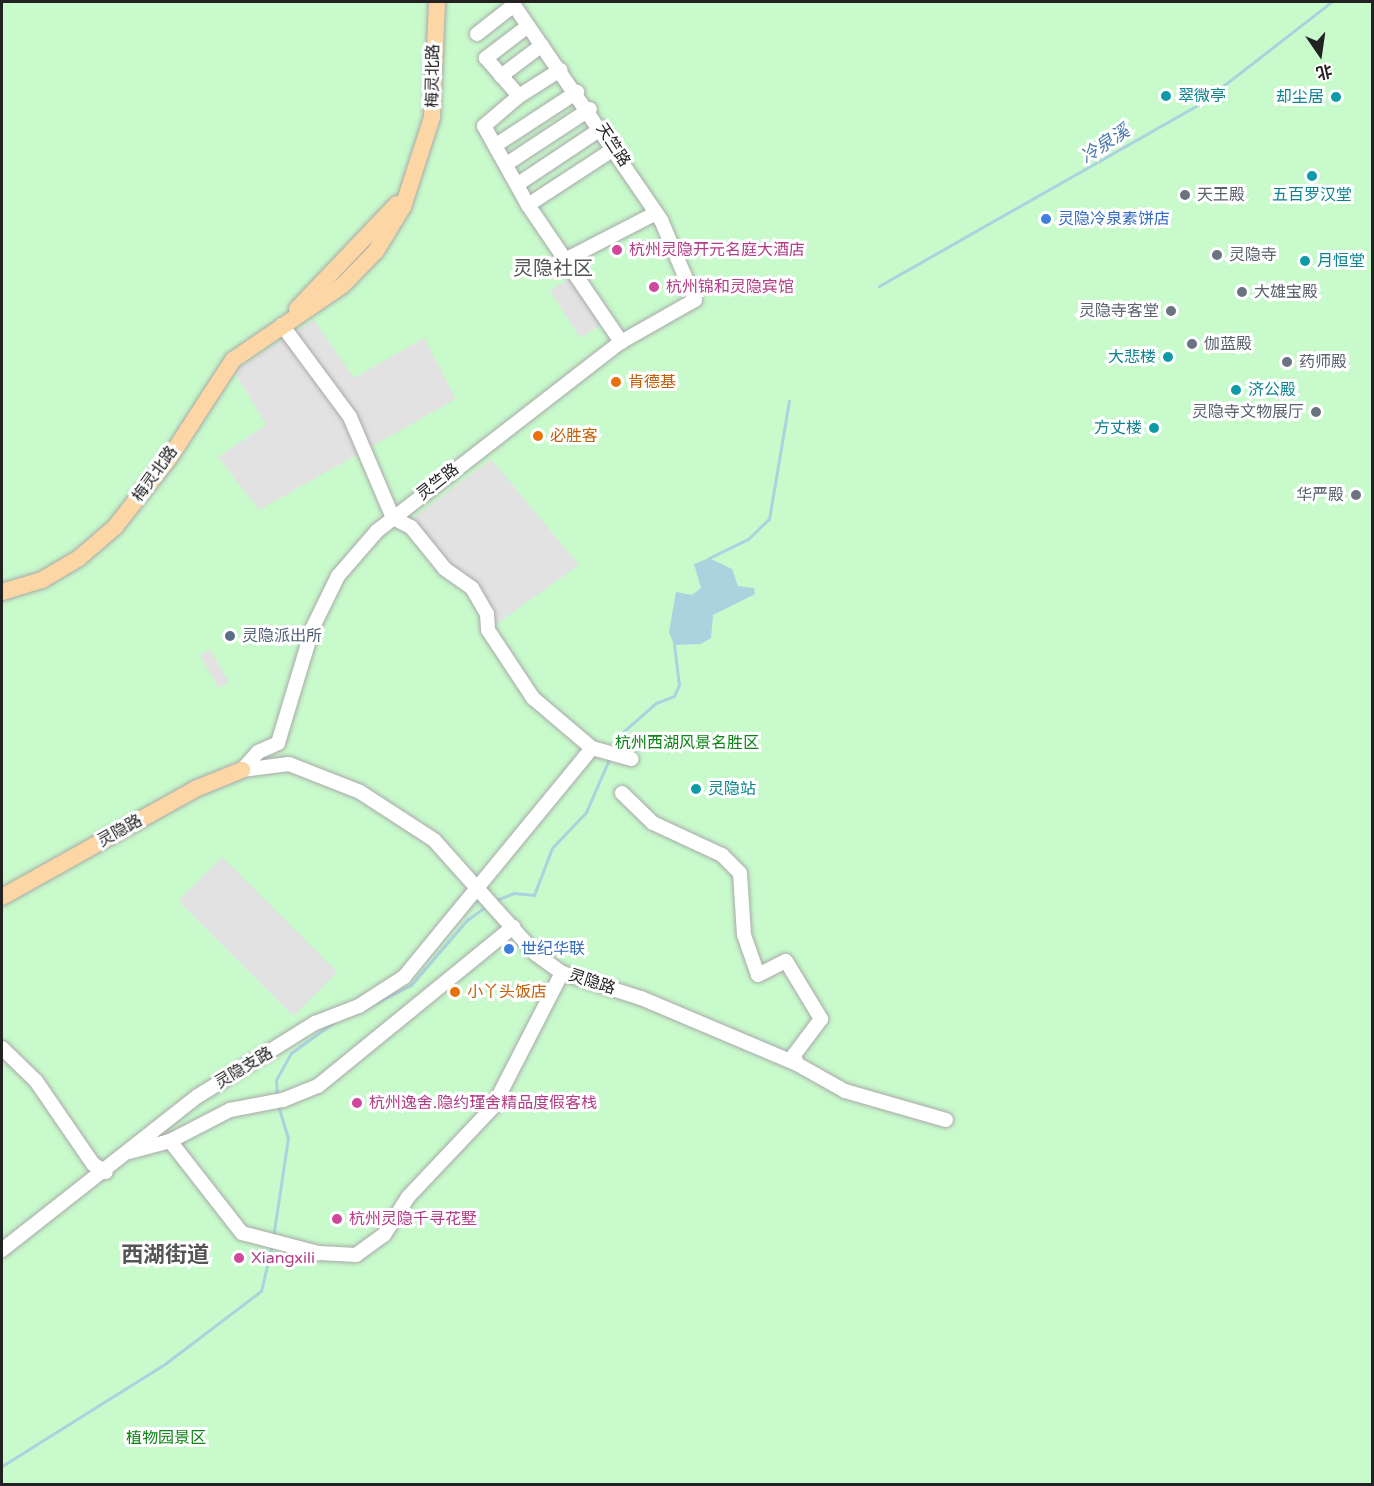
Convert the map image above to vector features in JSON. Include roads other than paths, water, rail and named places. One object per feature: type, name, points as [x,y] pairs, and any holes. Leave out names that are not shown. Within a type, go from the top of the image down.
[{"type":"main road","name":"梅灵北路","points":[[2,592],[42,580],[79,558],[115,527],[170,457],[218,376],[282,325],[361,269],[392,228],[410,188],[432,117],[437,2]]},
{"type":"main road","name":"梅灵北路","points":[[434,33],[442,2]]},
{"type":"main road","name":"灵隐路","points":[[2,897],[195,789],[242,771]]},
{"type":"street","name":"天竺路","points":[[513,3],[590,109],[656,213],[695,300]]},
{"type":"street","points":[[477,34],[513,3]]},
{"type":"street","points":[[519,96],[486,58],[528,26]]},
{"type":"street","points":[[501,76],[542,45]]},
{"type":"street","points":[[560,70],[519,96],[484,126],[508,163],[528,205],[621,342]]},
{"type":"street","points":[[496,145],[577,92]]},
{"type":"street","points":[[508,163],[590,109]]},
{"type":"street","points":[[518,184],[602,128]]},
{"type":"street","points":[[528,205],[615,148]]},
{"type":"street","points":[[565,260],[656,213]]},
{"type":"street","name":"灵竺路","points":[[278,743],[313,627],[334,586],[393,518],[621,342],[695,300]]},
{"type":"street","points":[[282,325],[350,417],[393,518],[411,527],[445,569],[472,588],[488,614],[488,630],[533,698],[592,748],[632,759]]},
{"type":"street","points":[[278,743],[289,764],[242,771],[258,752],[278,743]]},
{"type":"street","name":"灵隐支路","points":[[2,1250],[226,1078],[404,977],[429,942],[484,891],[491,865],[592,748]]},
{"type":"street","name":"灵隐路","points":[[289,764],[360,792],[434,840],[484,891],[536,954],[562,973],[641,998],[797,1064],[845,1091],[946,1120]]},
{"type":"street","points":[[622,793],[653,823],[722,855],[740,873],[744,934],[758,975],[786,961],[821,1019],[794,1055],[797,1064]]},
{"type":"street","points":[[129,1152],[170,1141],[230,1110],[277,1101],[338,1073],[513,927]]},
{"type":"street","points":[[170,1141],[242,1233],[337,1256],[374,1245],[408,1197],[493,1107],[562,973]]},
{"type":"street","points":[[2,1047],[36,1081],[93,1164],[106,1172]]},
{"type":"water","points":[[709,558],[732,569],[738,586],[754,588],[755,594],[713,615],[711,638],[701,644],[674,645],[669,632],[676,592],[692,595],[701,588],[694,564]]},
{"type":"waterway","name":"冷泉溪","points":[[879,286],[1201,103],[1331,2]]},
{"type":"waterway","points":[[709,558],[748,539],[769,519],[789,401]]},
{"type":"waterway","points":[[614,749],[624,731],[656,703],[674,696],[679,685],[674,645]]},
{"type":"waterway","points":[[494,901],[514,893],[534,895],[552,848],[586,812],[610,757]]},
{"type":"waterway","points":[[354,1014],[411,985],[467,920],[488,905]]},
{"type":"waterway","points":[[277,1097],[276,1080],[291,1053],[334,1022]]},
{"type":"waterway","points":[[273,1238],[288,1138],[278,1106]]},
{"type":"waterway","points":[[2,1466],[166,1363],[261,1291],[272,1245]]},
{"type":"place","name":"翠微亭","points":[[1166,96]]},
{"type":"place","name":"却尘居","points":[[1336,97]]},
{"type":"place","name":"五百罗汉堂","points":[[1312,176]]},
{"type":"place","name":"天王殿","points":[[1185,195]]},
{"type":"place","name":"灵隐冷泉素饼店","points":[[1046,219]]},
{"type":"place","name":"杭州灵隐开元名庭大酒店","points":[[617,250]]},
{"type":"place","name":"灵隐寺","points":[[1217,255]]},
{"type":"place","name":"月恒堂","points":[[1305,261]]},
{"type":"place","name":"杭州锦和灵隐宾馆","points":[[654,287]]},
{"type":"place","name":"大雄宝殿","points":[[1242,292]]},
{"type":"place","name":"灵隐寺客堂","points":[[1171,311]]},
{"type":"place","name":"伽蓝殿","points":[[1192,344]]},
{"type":"place","name":"大悲楼","points":[[1168,357]]},
{"type":"place","name":"药师殿","points":[[1287,362]]},
{"type":"place","name":"肯德基","points":[[616,382]]},
{"type":"place","name":"济公殿","points":[[1236,390]]},
{"type":"place","name":"灵隐寺文物展厅","points":[[1316,412]]},
{"type":"place","name":"方丈楼","points":[[1154,428]]},
{"type":"place","name":"必胜客","points":[[538,436]]},
{"type":"place","name":"华严殿","points":[[1356,495]]},
{"type":"place","name":"灵隐派出所","points":[[230,636]]},
{"type":"place","name":"灵隐站","points":[[696,789]]},
{"type":"place","name":"世纪华联","points":[[509,949]]},
{"type":"place","name":"小丫头饭店","points":[[455,992]]},
{"type":"place","name":"杭州逸舍.隐约瑾舍精品度假客栈","points":[[357,1103]]},
{"type":"place","name":"杭州灵隐千寻花墅","points":[[337,1219]]},
{"type":"place","name":"Xiangxili","points":[[239,1258]]},
{"type":"district","name":"灵隐社区","points":[[553,269]]},
{"type":"district","name":"西湖街道","points":[[165,1256]]},
{"type":"park label","name":"杭州西湖风景名胜区","points":[[687,743]]},
{"type":"park label","name":"植物园景区","points":[[166,1438]]}]
